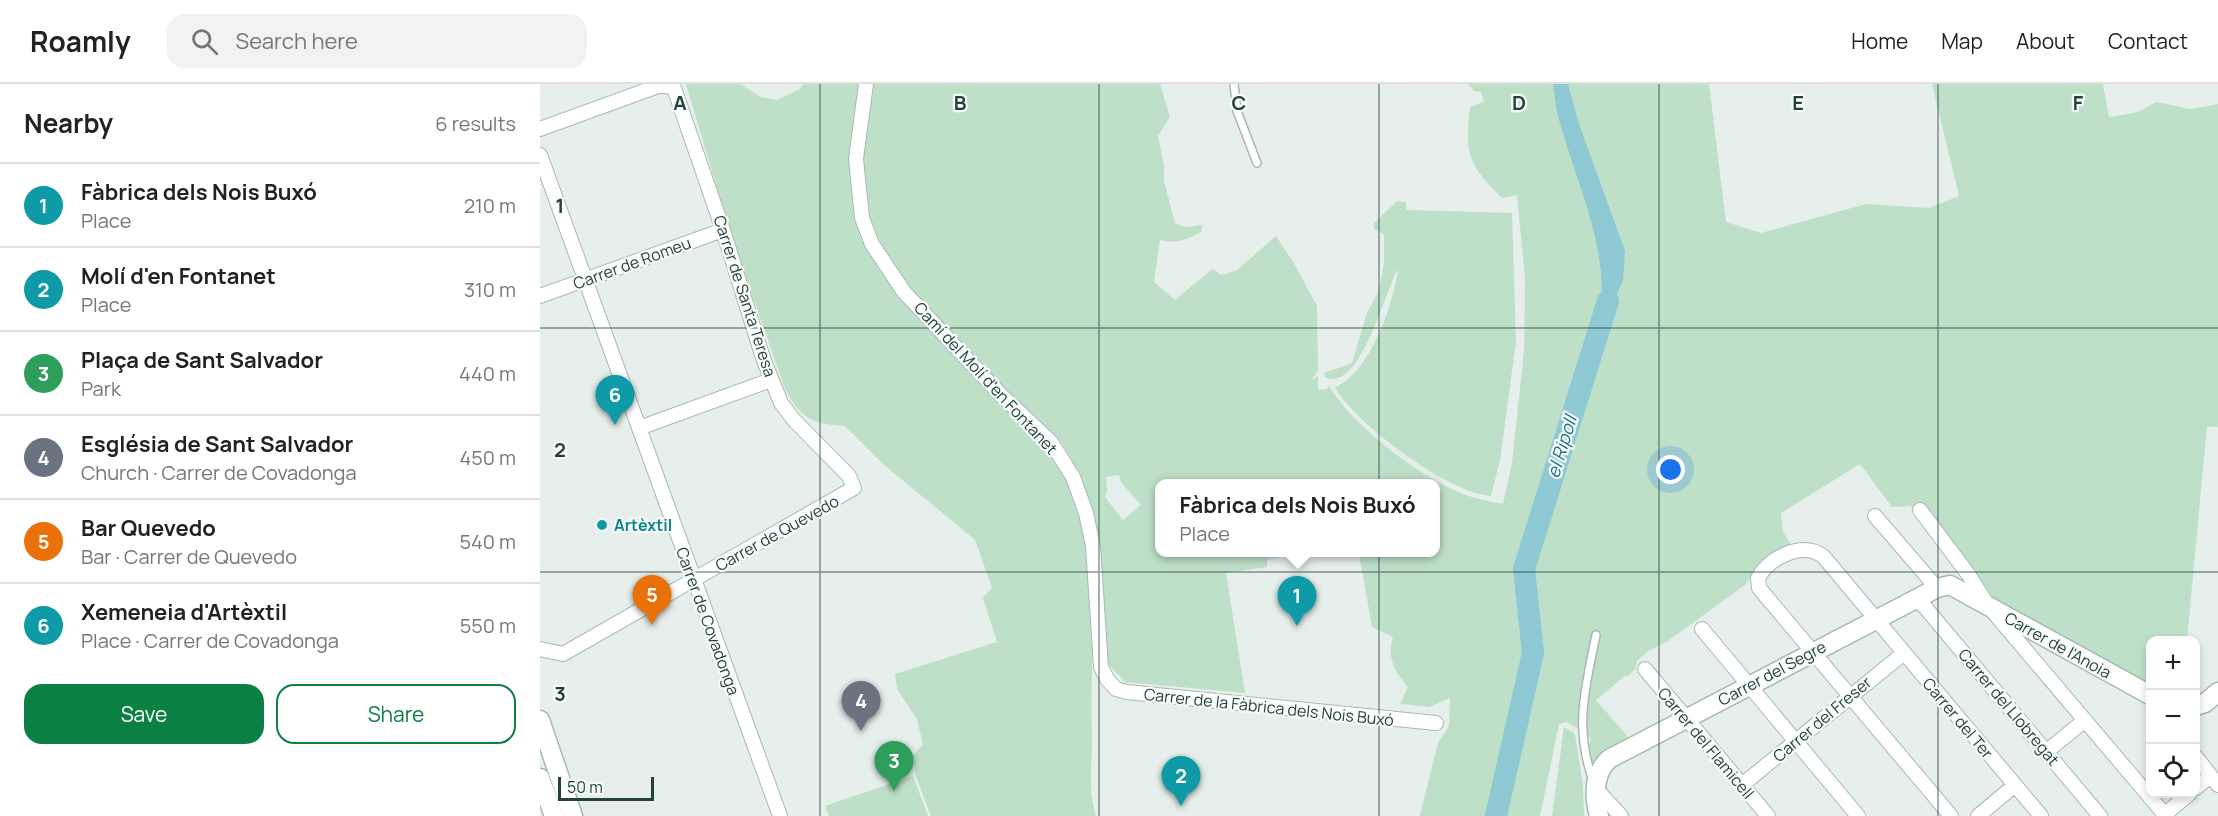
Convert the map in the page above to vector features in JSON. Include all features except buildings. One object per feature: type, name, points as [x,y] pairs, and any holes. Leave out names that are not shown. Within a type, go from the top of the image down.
[{"type":"street","name":"Camí del Molí d'en Fontanet","points":[[866,84],[856,159],[862,218],[872,244],[904,292],[1002,396],[1051,442],[1073,477],[1086,513],[1093,546],[1101,666],[1107,679]]},
{"type":"street","points":[[540,129],[661,85],[669,85]]},
{"type":"street","name":"Carrer de Santa Teresa","points":[[669,85],[677,95],[771,380],[786,412],[849,476],[854,488]]},
{"type":"street","name":"Carrer de Covadonga","points":[[540,155],[780,816]]},
{"type":"street","name":"Carrer de Romeu","points":[[540,296],[723,230]]},
{"type":"street","points":[[639,428],[771,380]]},
{"type":"street","name":"Carrer de Quevedo","points":[[540,649],[563,654],[854,488]]},
{"type":"street","points":[[1920,510],[1968,574],[1989,608],[2165,816],[2185,798]]},
{"type":"street","points":[[1875,516],[1937,588]]},
{"type":"street","name":"Carrer del Ter","points":[[1811,653],[1757,584],[1766,567],[1783,556],[1807,550],[1819,553],[2041,816]]},
{"type":"street","name":"Carrer de l'Anoia","points":[[1937,588],[1950,585],[1966,593],[2146,695]]},
{"type":"street","name":"Carrer del Segre","points":[[1596,789],[1599,775],[1609,759],[1937,588]]},
{"type":"street","name":"Carrer del Llobregat","points":[[1916,600],[1924,606],[2100,816]]},
{"type":"street","points":[[1702,629],[1858,816]]},
{"type":"street","points":[[1811,653],[1951,816]]},
{"type":"street","name":"Carrer del Freser","points":[[1742,785],[1848,696],[1904,653]]},
{"type":"street","name":"Carrer del Flamicell","points":[[1645,669],[1768,816]]},
{"type":"street","name":"Carrer de la Fàbrica dels Nois Buxó","points":[[1107,679],[1116,689],[1127,692],[1436,723]]},
{"type":"street","points":[[2200,705],[2205,704],[2218,692]]},
{"type":"street","points":[[540,720],[573,816]]},
{"type":"street","points":[[2046,752],[2085,720]]},
{"type":"street","points":[[2200,762],[2214,780],[2200,786]]},
{"type":"street","points":[[541,781],[554,816]]},
{"type":"street","points":[[1978,816],[2015,785]]},
{"type":"street","points":[[1596,789],[1599,816]]},
{"type":"street","points":[[1596,789],[1621,816]]},
{"type":"lane","points":[[1234,84],[1237,111],[1257,163]]},
{"type":"lane","points":[[1596,635],[1583,699],[1581,729],[1586,761],[1596,789]]},
{"type":"green space","points":[[686,84],[740,84],[761,97],[777,100],[800,89],[803,84],[858,84],[856,152],[869,84],[1160,84],[1170,117],[1158,136],[1164,165],[1164,181],[1175,223],[1184,227],[1203,225],[1201,232],[1186,239],[1171,242],[1160,240],[1154,282],[1175,300],[1212,269],[1222,275],[1237,270],[1276,236],[1317,306],[1318,370],[1311,381],[1318,376],[1318,390],[1329,386],[1353,417],[1369,432],[1405,461],[1433,479],[1155,479],[1155,557],[1281,557],[1267,560],[1267,567],[1226,573],[1245,693],[1125,682],[1108,664],[1080,481],[1062,444],[1048,430],[1029,421],[1054,456],[1066,478],[1078,508],[1086,540],[1092,605],[1091,785],[1096,816],[931,816],[916,777],[913,755],[923,745],[917,719],[897,689],[895,674],[997,642],[983,598],[992,588],[975,540],[883,464],[845,426],[815,421],[796,407],[785,389],[730,232]],"holes":[[[1119,475],[1121,482],[1141,505],[1123,520],[1105,497],[1106,477]]]},
{"type":"green space","points":[[1468,84],[1709,84],[1726,222],[1761,233],[1866,204],[1929,208],[1959,196],[1932,84],[2103,84],[2109,117],[2138,112],[2156,102],[2191,109],[2218,104],[2218,427],[2207,426],[2187,636],[2146,636],[2146,685],[1989,598],[1928,515],[1909,506],[1892,507],[1860,464],[1781,513],[1783,532],[1792,546],[1761,563],[1746,584],[1668,641],[1648,651],[1637,661],[1635,669],[1628,676],[1626,675],[1596,700],[1629,738],[1606,750],[1592,766],[1588,748],[1591,739],[1585,732],[1566,722],[1559,724],[1540,816],[1420,816],[1438,743],[1449,726],[1450,698],[1429,707],[1400,704],[1408,687],[1393,664],[1391,644],[1393,637],[1372,627],[1360,557],[1440,557],[1440,483],[1463,494],[1503,504],[1512,463],[1524,351],[1525,279],[1517,195],[1502,198],[1482,177],[1471,158],[1468,136],[1470,107],[1484,102],[1481,92],[1474,91]]},
{"type":"green space","points":[[1397,201],[1405,202],[1407,210],[1512,213],[1516,342],[1500,460],[1491,496],[1473,492],[1452,483],[1405,454],[1362,419],[1345,402],[1335,387],[1347,380],[1359,368],[1369,353],[1385,318],[1398,269],[1370,338],[1360,356],[1349,370],[1338,378],[1325,377],[1324,373],[1352,363],[1367,313],[1379,291],[1384,263],[1384,235],[1374,229],[1374,223]]},
{"type":"green space","points":[[1564,727],[1575,734],[1583,785],[1584,816],[1552,816]]},
{"type":"green space","points":[[913,776],[928,816],[829,816],[825,806]]},
{"type":"water","points":[[1553,84],[1568,84],[1579,124],[1625,251],[1623,281],[1599,329],[1602,300],[1597,246],[1558,116]]},
{"type":"waterway","name":"el Ripoll","points":[[1496,816],[1533,653],[1524,569],[1608,301]]},
{"type":"place","name":"Xemeneia d'Artèxtil","points":[[615,425]]},
{"type":"place","name":"Artèxtil","points":[[602,525]]},
{"type":"place","name":"Bar Quevedo","points":[[652,625]]},
{"type":"place","name":"Fàbrica dels Nois Buxó","points":[[1297,626]]},
{"type":"place","name":"Església de Sant Salvador","points":[[861,731]]},
{"type":"place","name":"Plaça de Sant Salvador","points":[[894,791]]},
{"type":"place","name":"Molí d'en Fontanet","points":[[1181,806]]}]
